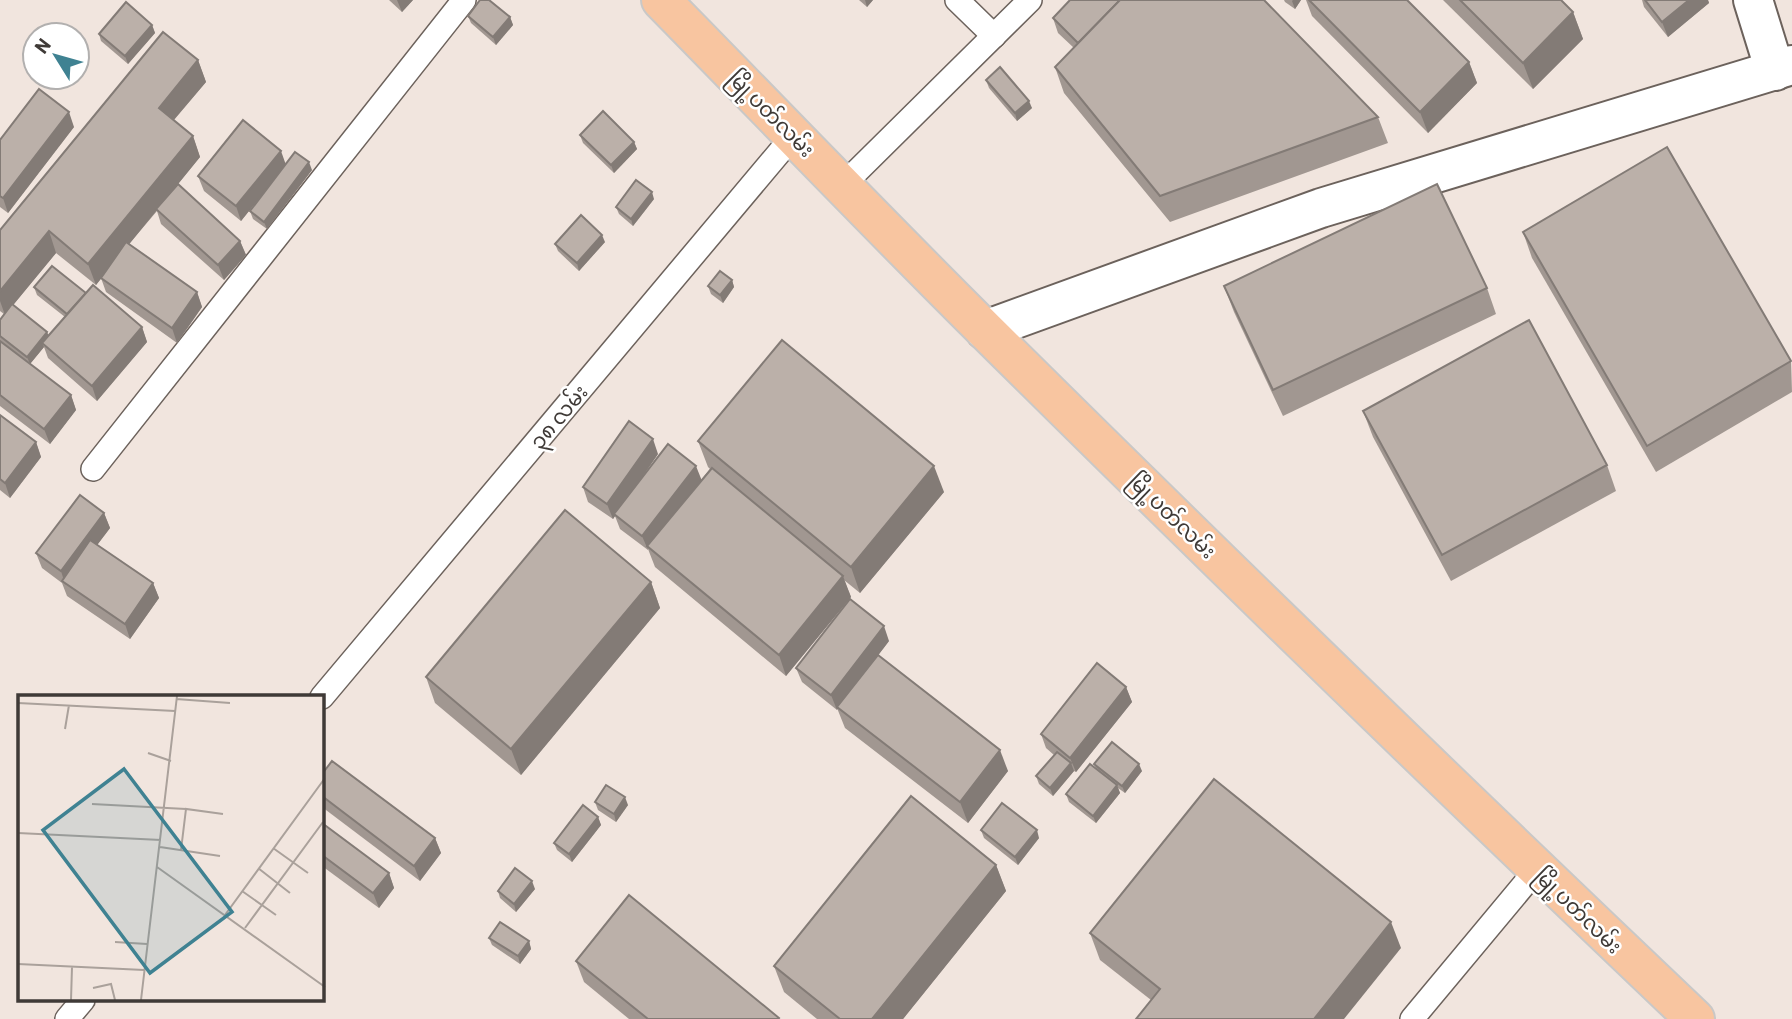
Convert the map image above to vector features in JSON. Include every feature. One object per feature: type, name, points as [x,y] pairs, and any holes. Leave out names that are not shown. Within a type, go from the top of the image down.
[{"type":"main road","name":"မြို့ပတ်လမ်း","points":[[661,0],[985,330],[1536,869],[1695,1019]]},
{"type":"street","points":[[985,330],[1321,208],[1784,68],[1754,0]]},
{"type":"lane","points":[[93,469],[464,0]]},
{"type":"lane","points":[[957,0],[994,36]]},
{"type":"lane","points":[[843,185],[1030,0]]},
{"type":"lane","name":"၃၈ လမ်း","points":[[324,695],[794,135]]},
{"type":"lane","points":[[1412,1019],[1536,869]]},
{"type":"lane","points":[[67,1019],[81,1002]]},
{"type":"building","points":[[480,0],[489,0],[510,17],[493,37],[468,16]]},
{"type":"building","points":[[1070,0],[1120,0],[1078,43],[1053,18]]},
{"type":"building","points":[[1120,0],[1264,0],[1378,117],[1160,196],[1055,67]]},
{"type":"building","points":[[1309,0],[1407,0],[1469,62],[1420,112]]},
{"type":"building","points":[[1460,0],[1561,0],[1573,12],[1523,63]]},
{"type":"building","points":[[1645,0],[1689,0],[1662,22]]},
{"type":"building","points":[[126,2],[152,25],[125,56],[99,34]]},
{"type":"building","points":[[163,32],[198,60],[159,108],[193,136],[88,264],[49,231],[0,291],[0,230]]},
{"type":"building","points":[[1000,67],[1029,101],[1015,113],[986,80]]},
{"type":"building","points":[[37,91],[42,91],[69,112],[3,198],[0,196],[0,140]]},
{"type":"building","points":[[603,111],[634,142],[611,165],[580,135]]},
{"type":"building","points":[[243,120],[281,151],[236,206],[198,176]]},
{"type":"building","points":[[1667,147],[1791,361],[1647,446],[1523,232]]},
{"type":"building","points":[[295,152],[309,162],[264,222],[250,211]]},
{"type":"building","points":[[636,180],[652,192],[631,219],[616,207]]},
{"type":"building","points":[[178,184],[240,241],[218,265],[156,209]]},
{"type":"building","points":[[1437,184],[1487,288],[1273,390],[1224,286]]},
{"type":"building","points":[[581,215],[602,235],[577,263],[555,244]]},
{"type":"building","points":[[126,242],[197,292],[172,328],[101,278]]},
{"type":"building","points":[[52,266],[86,293],[67,314],[34,287]]},
{"type":"building","points":[[720,271],[732,280],[720,295],[708,286]]},
{"type":"building","points":[[93,285],[142,327],[92,386],[42,343]]},
{"type":"building","points":[[12,304],[47,332],[27,357],[0,336],[0,320]]},
{"type":"building","points":[[1529,320],[1607,465],[1442,555],[1363,411]]},
{"type":"building","points":[[782,340],[934,466],[851,567],[698,441]]},
{"type":"building","points":[[0,341],[71,395],[44,429],[0,395]]},
{"type":"building","points":[[0,415],[36,442],[5,483],[0,479]]},
{"type":"building","points":[[629,421],[653,439],[607,504],[583,487]]},
{"type":"building","points":[[668,444],[696,466],[642,536],[614,514]]},
{"type":"building","points":[[712,468],[843,576],[779,655],[647,546]]},
{"type":"building","points":[[80,495],[104,513],[61,571],[36,553]]},
{"type":"building","points":[[565,510],[651,582],[511,749],[426,677]]},
{"type":"building","points":[[90,540],[153,583],[125,624],[62,581]]},
{"type":"building","points":[[850,599],[884,626],[831,695],[796,668]]},
{"type":"building","points":[[878,655],[1000,750],[960,802],[837,707]]},
{"type":"building","points":[[1097,663],[1126,687],[1070,758],[1041,734]]},
{"type":"building","points":[[1112,742],[1139,764],[1122,786],[1094,764]]},
{"type":"building","points":[[1057,752],[1071,763],[1050,788],[1036,776]]},
{"type":"building","points":[[332,761],[435,838],[414,866],[324,798],[324,771]]},
{"type":"building","points":[[1090,764],[1117,785],[1093,816],[1066,794]]},
{"type":"building","points":[[1214,779],[1391,922],[1314,1019],[1136,1019],[1160,989],[1090,933]]},
{"type":"building","points":[[606,785],[625,797],[614,814],[595,802]]},
{"type":"building","points":[[911,796],[996,865],[872,1019],[840,1019],[774,966]]},
{"type":"building","points":[[1002,803],[1037,830],[1015,857],[981,830]]},
{"type":"building","points":[[583,805],[598,817],[569,854],[554,843]]},
{"type":"building","points":[[324,824],[389,873],[373,893],[324,856]]},
{"type":"building","points":[[515,868],[532,881],[514,904],[498,891]]},
{"type":"building","points":[[629,895],[779,1018],[648,1019],[576,961]]},
{"type":"building","points":[[500,922],[529,941],[518,956],[489,938]]}]
